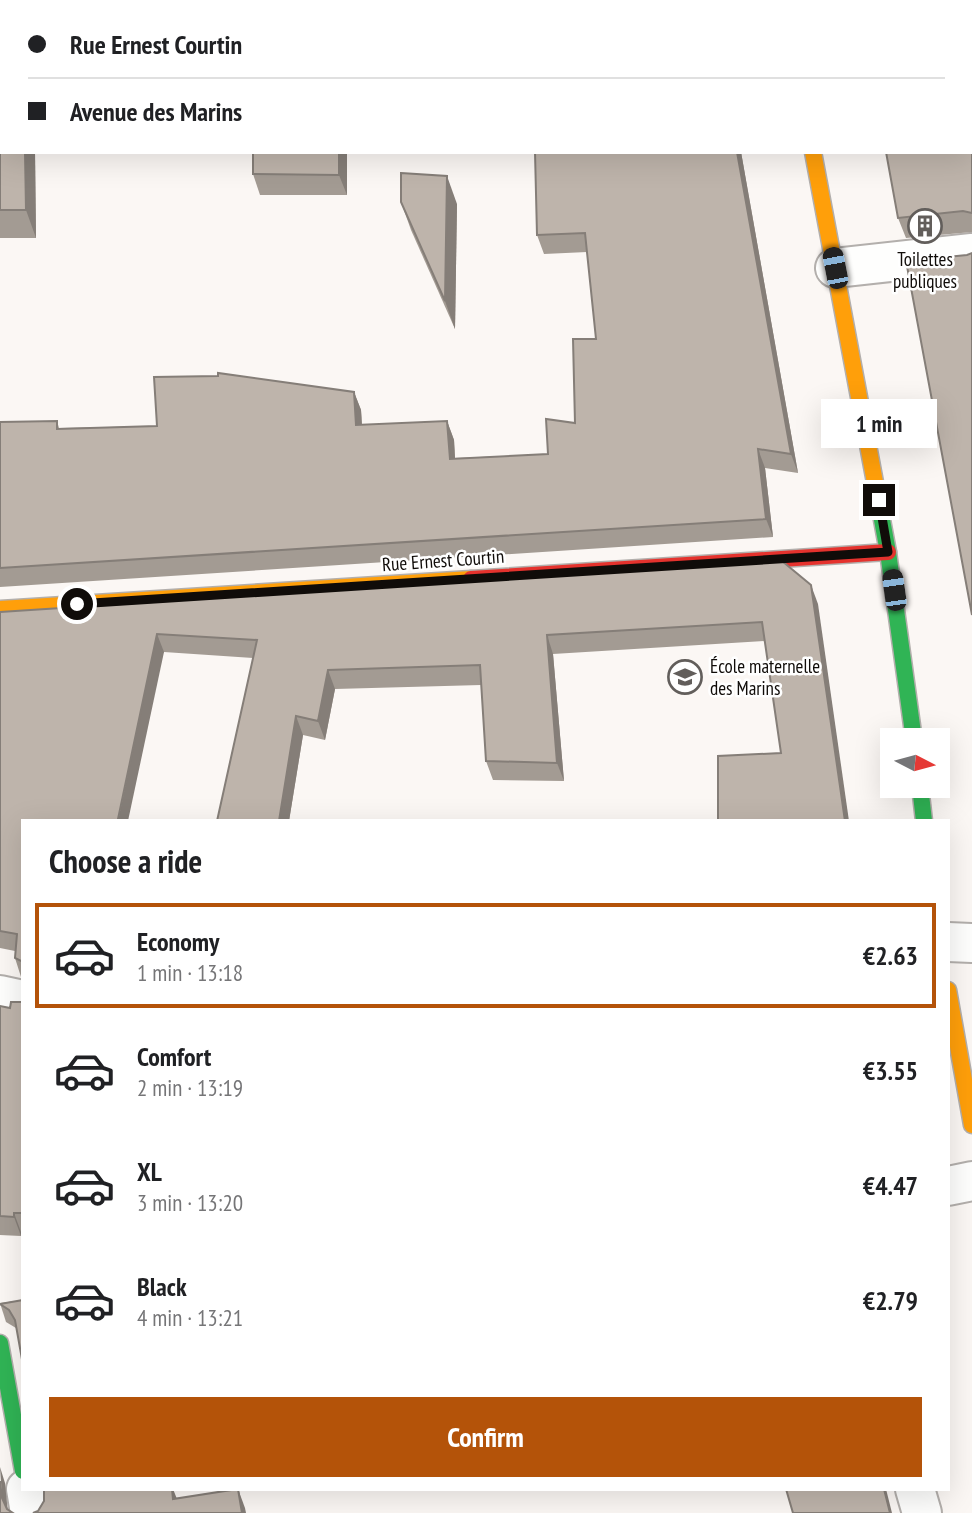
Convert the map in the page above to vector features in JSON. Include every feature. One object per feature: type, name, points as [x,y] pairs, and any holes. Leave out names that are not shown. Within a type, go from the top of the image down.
[{"type":"street","points":[[813,154],[888,552],[912,728]]},
{"type":"street","points":[[835,268],[972,253]]},
{"type":"street","name":"Rue Ernest Courtin","points":[[0,609],[888,552]]},
{"type":"street","points":[[921,798],[924,819]]},
{"type":"street","points":[[950,943],[972,943]]},
{"type":"street","points":[[0,995],[21,1000]]},
{"type":"street","points":[[950,1001],[972,1125]]},
{"type":"street","points":[[950,1186],[972,1181]]},
{"type":"street","points":[[0,1343],[21,1460]]},
{"type":"street","points":[[26,1491],[30,1513]]},
{"type":"street","points":[[916,1491],[922,1513]]},
{"type":"building","points":[[0,154],[25,154],[26,210],[0,210]]},
{"type":"building","points":[[253,154],[339,154],[339,175],[253,174]]},
{"type":"building","points":[[535,154],[737,154],[791,454],[758,449],[766,519],[0,568],[0,422],[57,421],[57,429],[157,426],[154,377],[218,376],[218,373],[354,392],[356,425],[447,421],[450,459],[548,454],[546,419],[575,423],[573,339],[596,339],[585,233],[537,235]]},
{"type":"building","points":[[886,154],[972,154],[972,213],[963,211],[898,218]]},
{"type":"building","points":[[401,173],[447,176],[445,301],[401,202]]},
{"type":"building","points":[[972,253],[972,615],[906,261]]},
{"type":"building","points":[[782,561],[811,585],[845,819],[718,819],[718,756],[781,753],[762,622],[547,635],[557,763],[486,761],[480,665],[328,670],[318,721],[296,716],[279,819],[217,819],[257,640],[157,634],[118,819],[21,819],[21,961],[15,958],[17,934],[0,931],[0,612]]},
{"type":"building","points":[[11,1002],[21,1002],[21,1213],[14,1213],[14,1217],[0,1216],[0,1006],[10,1008]]},
{"type":"building","points":[[21,1300],[21,1354],[15,1320],[9,1310],[0,1304]]},
{"type":"building","points":[[0,1481],[2,1498],[7,1509],[13,1513],[0,1513]]},
{"type":"building","points":[[44,1491],[172,1491],[173,1499],[238,1491],[242,1513],[33,1513],[38,1511],[44,1501]]},
{"type":"building","points":[[787,1491],[884,1491],[890,1513],[793,1513]]},
{"type":"traffic: fast","points":[[877,493],[888,552],[912,728]]},
{"type":"traffic: fast","points":[[921,798],[924,819]]},
{"type":"traffic: fast","points":[[0,1343],[21,1460]]},
{"type":"traffic: slow","points":[[813,154],[877,493]]},
{"type":"traffic: slow","points":[[0,609],[471,579]]},
{"type":"traffic: slow","points":[[950,1001],[972,1125]]},
{"type":"traffic: jam","points":[[471,579],[888,552]]},
{"type":"place","name":"Toilettes publiques","points":[[925,226]]},
{"type":"place","name":"École maternelle des Marins","points":[[685,677]]},
{"type":"route","points":[[77,604],[888,552],[879,500]]}]
